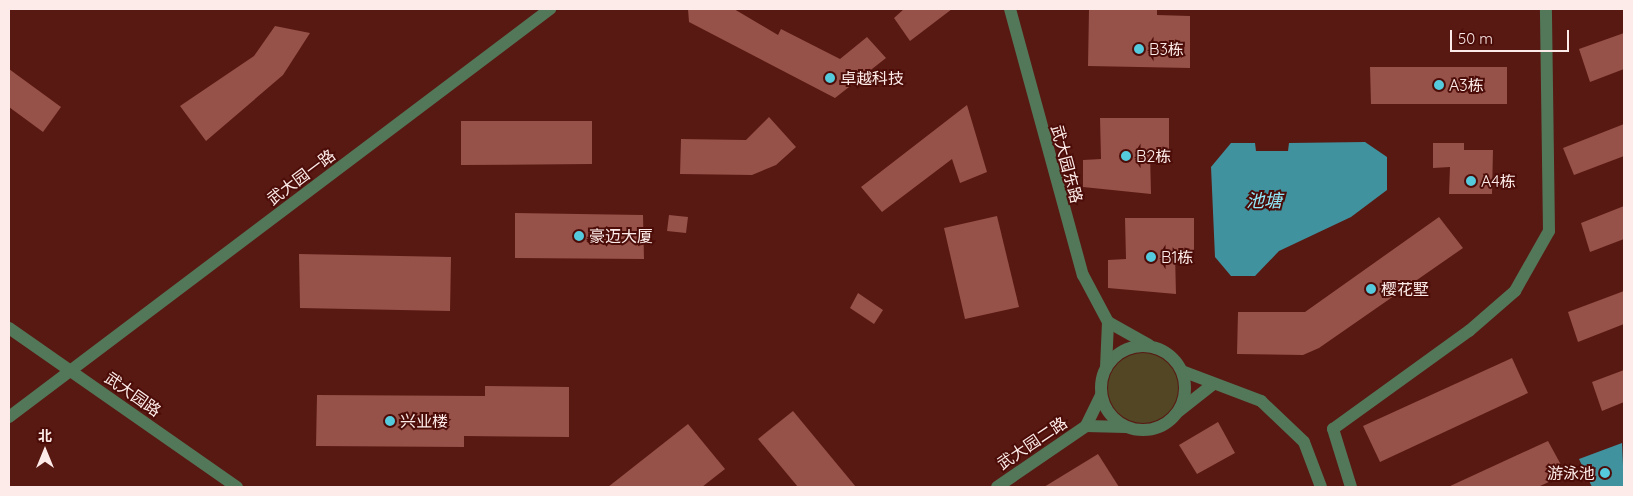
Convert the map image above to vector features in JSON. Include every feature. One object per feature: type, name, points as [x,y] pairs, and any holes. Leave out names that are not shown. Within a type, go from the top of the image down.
[{"type":"street","name":"武大园一路","points":[[9,417],[550,9]]},
{"type":"street","name":"武大园东路","points":[[1010,9],[1082,275],[1108,322]]},
{"type":"street","points":[[1351,487],[1333,429],[1469,330],[1515,291],[1549,231],[1546,9]]},
{"type":"street","points":[[1178,412],[1184,392],[1182,371],[1175,360],[1108,322],[1106,368],[1101,395],[1086,426],[1155,428],[1178,412],[1212,385]]},
{"type":"street","name":"武大园路","points":[[9,328],[238,487]]},
{"type":"street","points":[[1106,368],[1125,350],[1152,346]]},
{"type":"street","points":[[1182,371],[1212,385],[1261,401],[1304,442],[1321,487]]},
{"type":"street","points":[[1101,395],[1106,409],[1127,427]]},
{"type":"street","name":"武大园二路","points":[[997,487],[1086,426]]},
{"type":"shaded area","points":[[1143,353],[1156,356],[1168,363],[1175,375],[1178,388],[1175,401],[1168,413],[1156,420],[1143,423],[1130,420],[1118,413],[1111,401],[1108,388],[1111,375],[1118,363],[1130,356]]},
{"type":"water","name":"池塘","points":[[1365,142],[1387,157],[1387,190],[1351,217],[1279,251],[1255,276],[1231,276],[1215,257],[1211,167],[1231,143],[1255,143],[1256,151],[1288,151],[1289,143]]},
{"type":"water","name":"游泳池","points":[[1622,443],[1624,487],[1592,487],[1579,459]]},
{"type":"building","name":"卓越科技","points":[[688,9],[734,9],[778,35],[781,29],[840,59],[867,37],[886,58],[835,98],[689,22]]},
{"type":"building","points":[[904,9],[952,9],[910,41],[894,18]]},
{"type":"building","name":"B3栋","points":[[1089,9],[1157,9],[1157,15],[1190,16],[1190,68],[1088,66]]},
{"type":"building","points":[[275,26],[310,33],[283,75],[206,141],[180,106],[254,56]]},
{"type":"building","points":[[1624,33],[1624,69],[1590,82],[1579,49]]},
{"type":"building","name":"A3栋","points":[[1370,67],[1507,67],[1507,104],[1371,104]]},
{"type":"building","points":[[9,69],[61,107],[43,132],[9,107]]},
{"type":"building","points":[[967,105],[987,172],[960,183],[952,159],[882,212],[861,187]]},
{"type":"building","points":[[769,117],[796,147],[776,165],[752,175],[680,174],[681,139],[746,140]]},
{"type":"building","name":"B2栋","points":[[1100,118],[1169,118],[1169,154],[1150,153],[1151,194],[1083,187],[1083,160],[1101,159]]},
{"type":"building","points":[[461,121],[592,121],[592,164],[461,165]]},
{"type":"building","points":[[1624,124],[1624,156],[1574,175],[1563,148]]},
{"type":"building","name":"A4栋","points":[[1433,143],[1464,143],[1464,150],[1493,150],[1492,194],[1449,194],[1450,167],[1433,168]]},
{"type":"building","points":[[1624,206],[1624,239],[1590,252],[1581,223]]},
{"type":"building","name":"豪迈大厦","points":[[515,213],[643,215],[644,259],[515,258]]},
{"type":"building","points":[[669,215],[688,217],[686,233],[667,231]]},
{"type":"building","points":[[997,216],[1019,307],[965,319],[944,228]]},
{"type":"building","name":"樱花墅","points":[[1439,217],[1463,248],[1319,348],[1303,355],[1237,354],[1238,312],[1305,312]]},
{"type":"building","name":"B1栋","points":[[1125,218],[1194,218],[1194,254],[1175,254],[1176,294],[1108,288],[1108,260],[1126,259]]},
{"type":"building","points":[[299,254],[451,257],[450,311],[300,308]]},
{"type":"building","points":[[1624,291],[1624,324],[1578,342],[1568,312]]},
{"type":"building","points":[[858,293],[883,310],[874,324],[850,308]]},
{"type":"building","points":[[1512,358],[1528,393],[1380,462],[1363,426]]},
{"type":"building","points":[[1624,370],[1624,402],[1602,411],[1592,382]]},
{"type":"building","points":[[485,386],[569,387],[569,437],[464,436],[464,447],[316,446],[317,395],[485,396]]},
{"type":"building","points":[[793,411],[856,487],[798,487],[758,439]]},
{"type":"building","points":[[1218,422],[1235,453],[1197,474],[1179,445]]},
{"type":"building","points":[[688,424],[725,469],[702,487],[608,487]]},
{"type":"building","points":[[1548,441],[1566,474],[1538,487],[1448,487]]},
{"type":"building","points":[[1098,454],[1119,487],[1044,487]]},
{"type":"place","name":"B3栋","points":[[1139,49]]},
{"type":"place","name":"卓越科技","points":[[830,78]]},
{"type":"place","name":"A3栋","points":[[1439,85]]},
{"type":"place","name":"B2栋","points":[[1126,156]]},
{"type":"place","name":"A4栋","points":[[1471,181]]},
{"type":"place","name":"豪迈大厦","points":[[579,236]]},
{"type":"place","name":"B1栋","points":[[1151,257]]},
{"type":"place","name":"樱花墅","points":[[1371,289]]},
{"type":"place","name":"兴业楼","points":[[390,421]]},
{"type":"place","name":"游泳池","points":[[1605,473]]}]
